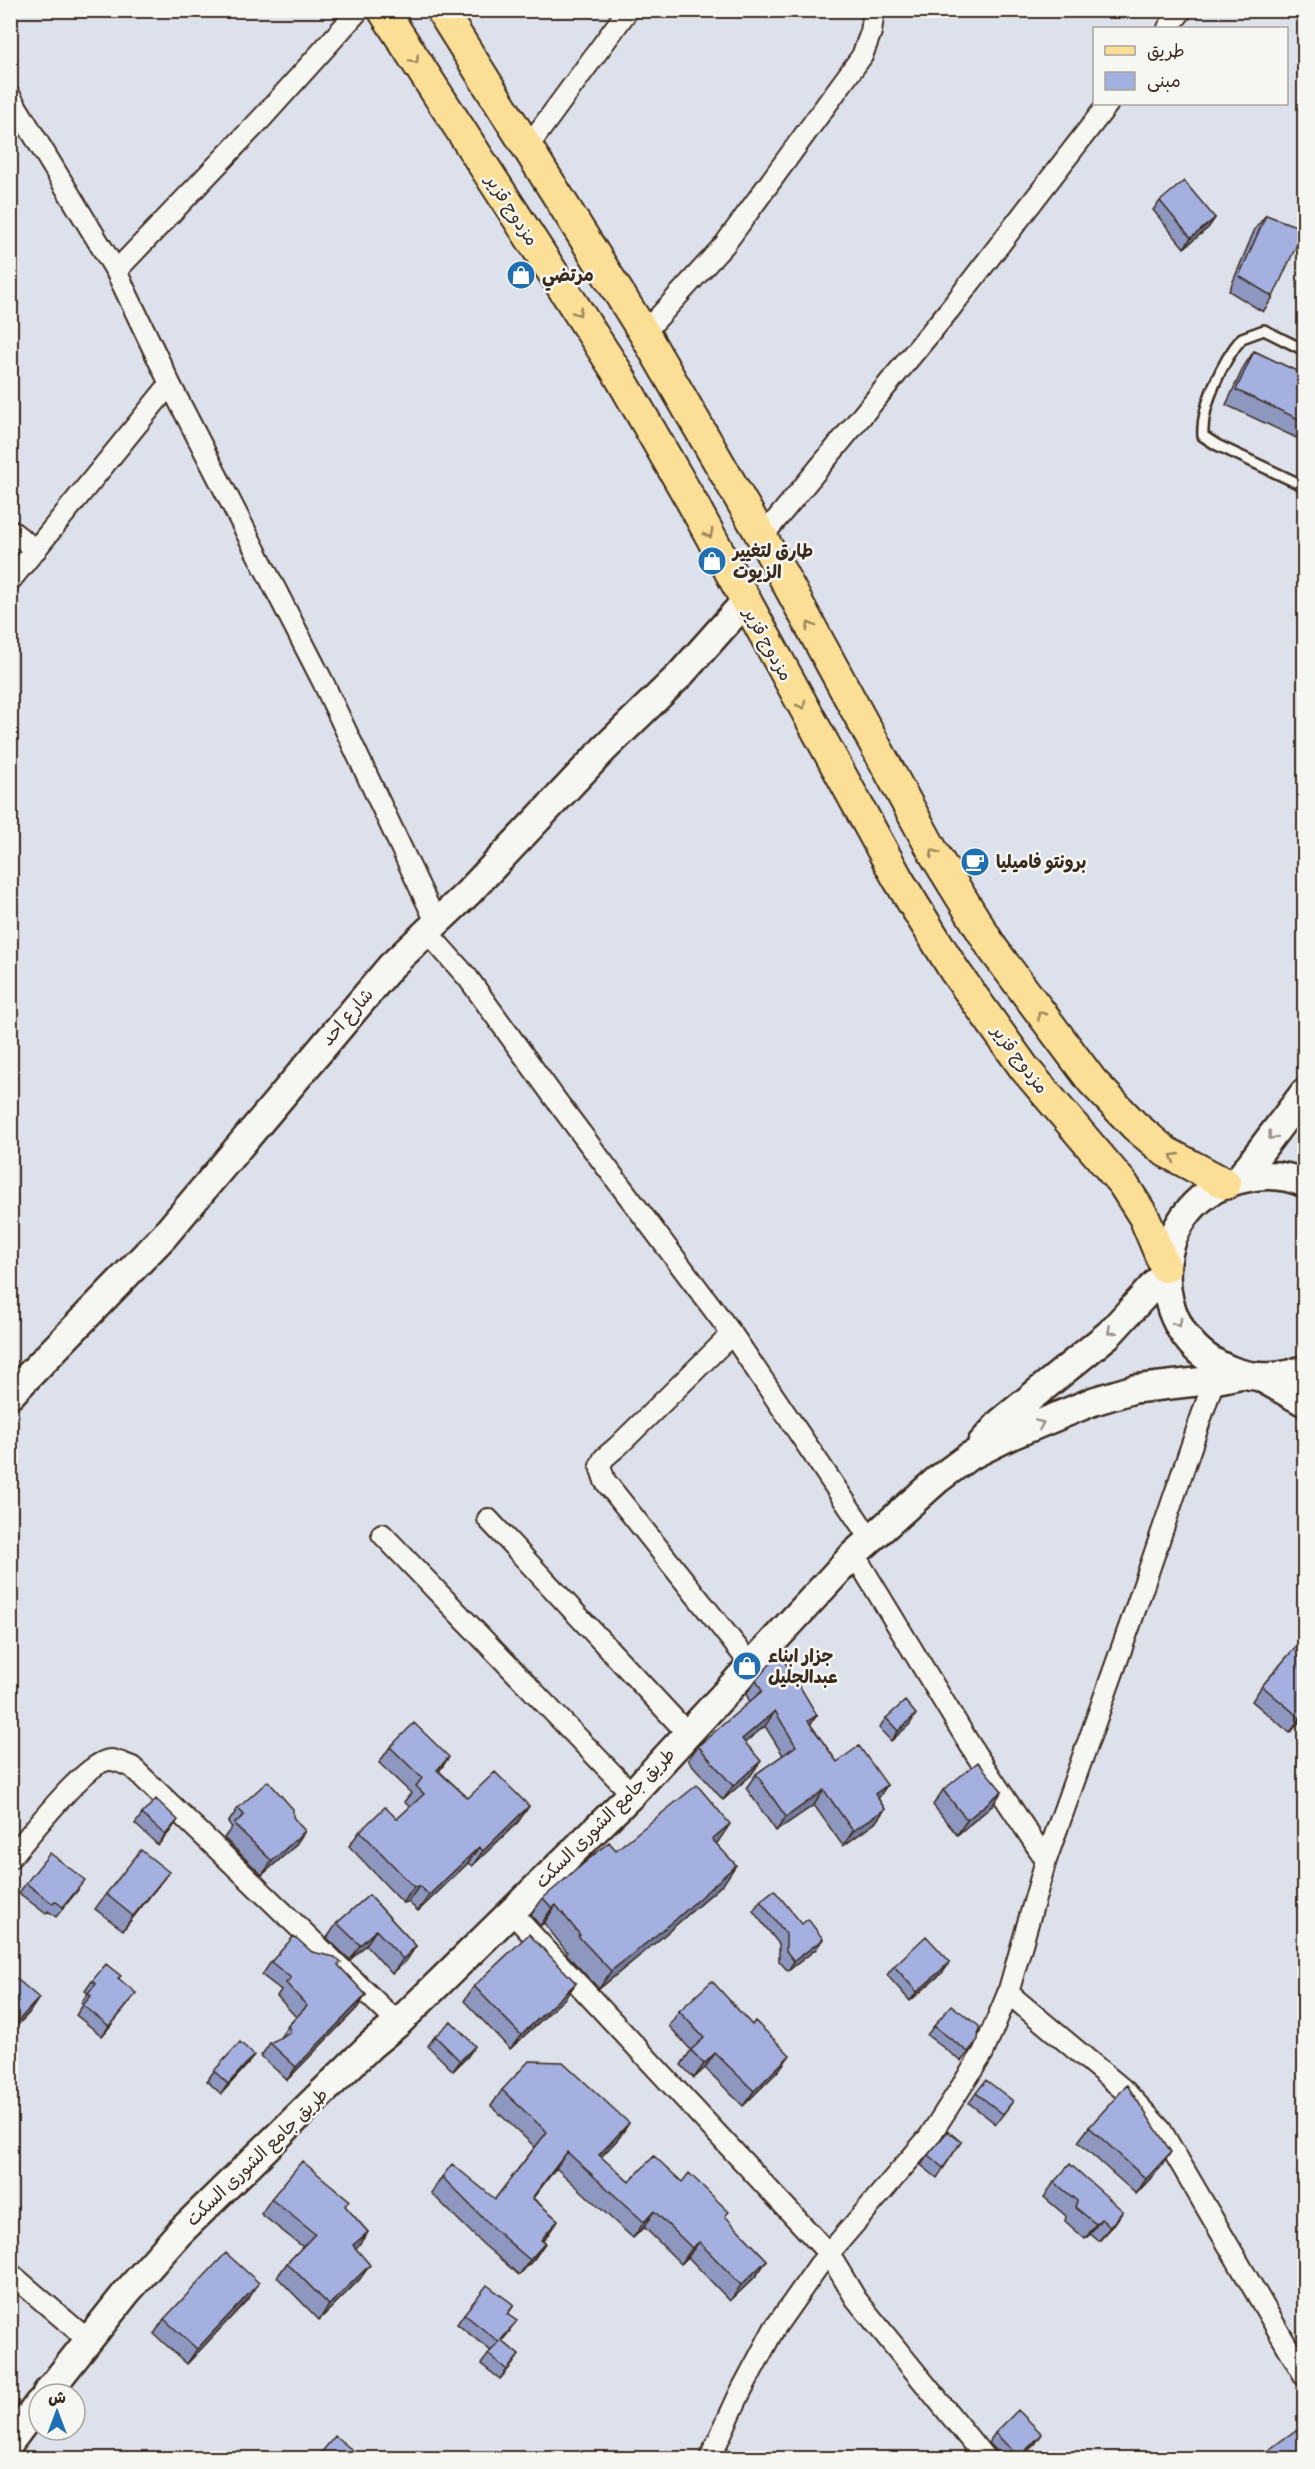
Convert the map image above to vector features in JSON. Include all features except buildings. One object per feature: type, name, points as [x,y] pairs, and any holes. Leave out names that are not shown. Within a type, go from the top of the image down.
[{"type":"main road","name":"مزدوج قزير","points":[[383,10],[616,372],[693,504],[898,879],[954,970],[1025,1069],[1123,1184],[1144,1217],[1165,1270]]},
{"type":"main road","points":[[441,10],[644,333],[762,537],[935,855],[993,949],[1086,1073],[1135,1126],[1166,1152],[1232,1181]]},
{"type":"main road","points":[[693,504],[730,481]]},
{"type":"main road","name":"شارع احد","points":[[10,1395],[164,1236],[391,966],[432,928],[745,602]]},
{"type":"main road","points":[[1232,1181],[1305,1093]]},
{"type":"main road","points":[[1305,1183],[1270,1175],[1232,1181],[1207,1194],[1178,1226],[1170,1246],[1165,1270],[1167,1296],[1174,1318],[1186,1338],[1202,1354],[1222,1367],[1252,1376],[1305,1401]]},
{"type":"main road","points":[[968,1457],[1001,1422],[1109,1334],[1165,1270]]},
{"type":"main road","name":"طريق جامع الشورى السكت","points":[[55,2382],[180,2232],[632,1794],[862,1547],[937,1480],[968,1457],[1104,1398],[1134,1389],[1252,1376],[1280,1376],[1305,1369]]},
{"type":"main road","points":[[10,2442],[27,2419]]},
{"type":"street","points":[[116,271],[263,117],[359,10]]},
{"type":"street","points":[[527,148],[628,10]]},
{"type":"street","points":[[644,333],[725,244],[862,56],[871,32],[874,10]]},
{"type":"street","points":[[1169,27],[1182,10]]},
{"type":"street","points":[[10,96],[116,271],[170,384],[323,682],[432,928],[556,1100],[732,1334],[862,1547],[975,1753],[1046,1860]]},
{"type":"street","points":[[762,537],[950,309],[1107,105]]},
{"type":"street","points":[[10,581],[170,384]]},
{"type":"street","points":[[10,530],[36,550]]},
{"type":"street","points":[[732,1334],[604,1458],[600,1466],[605,1481],[752,1666]]},
{"type":"street","points":[[710,2458],[740,2392],[774,2329],[829,2254],[928,2137],[983,2053],[1008,1993],[1046,1860],[1214,1380]]},
{"type":"street","points":[[488,1519],[688,1734]]},
{"type":"street","points":[[382,1534],[632,1794]]},
{"type":"street","points":[[10,1858],[76,1781],[95,1764],[111,1760],[132,1767],[398,2023]]},
{"type":"street","points":[[511,1912],[829,2254],[856,2299],[985,2458]]},
{"type":"street","points":[[1008,1993],[1125,2091],[1161,2130],[1305,2375]]},
{"type":"street","points":[[10,2273],[88,2340]]},
{"type":"lane","points":[[1305,350],[1264,330],[1242,338],[1208,399],[1202,421],[1203,436],[1217,445],[1305,486]]},
{"type":"place","name":"مرتضي","points":[[521,275]]},
{"type":"place","name":"طارق لتغيير الزيوت","points":[[712,561]]},
{"type":"place","name":"برونتو فاميليا","points":[[975,862]]},
{"type":"place","name":"جزار ابناء عبدالجليل","points":[[747,1666]]}]
